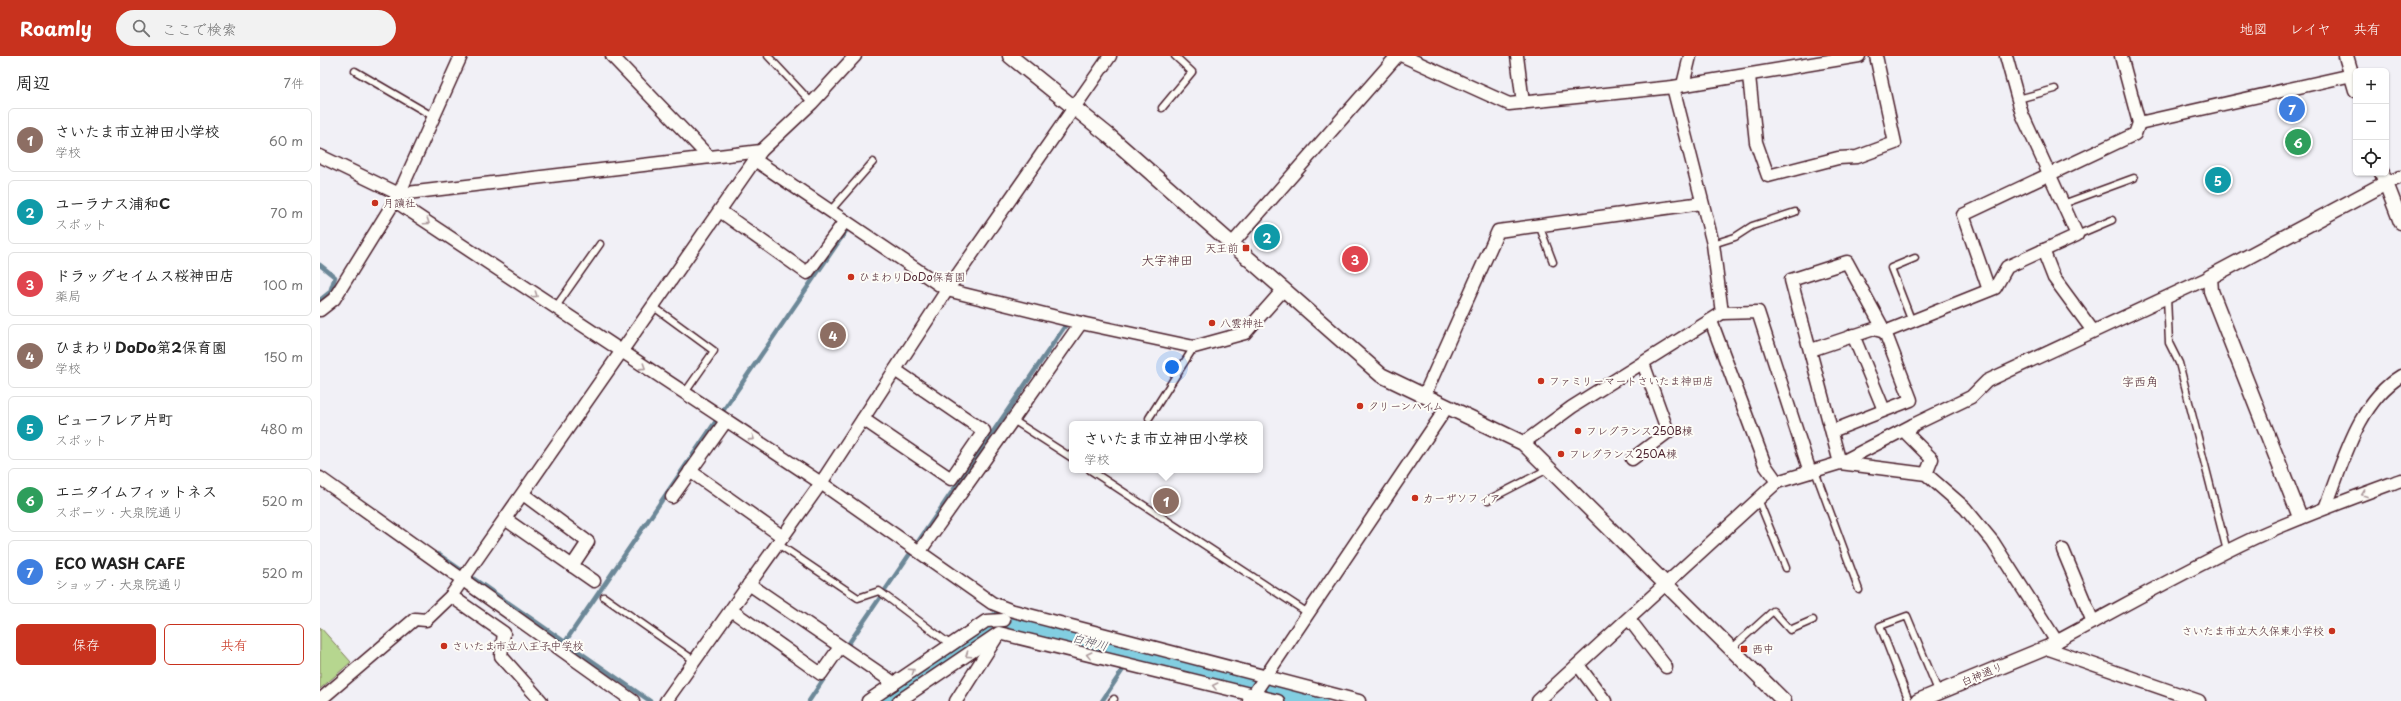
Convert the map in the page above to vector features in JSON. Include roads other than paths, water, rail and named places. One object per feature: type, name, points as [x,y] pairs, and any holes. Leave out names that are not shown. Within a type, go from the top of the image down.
[{"type":"street","points":[[320,310],[334,299],[397,197],[461,56]]},
{"type":"street","points":[[612,56],[709,157]]},
{"type":"street","points":[[320,700],[415,619],[426,620],[451,596],[622,353],[758,155],[812,103],[855,56]]},
{"type":"street","points":[[1010,56],[1074,108],[1381,375],[1522,443],[1784,701]]},
{"type":"street","points":[[666,701],[821,483],[947,290],[1110,56]]},
{"type":"street","points":[[1231,245],[1397,56]]},
{"type":"street","points":[[1403,56],[1509,104],[1678,86],[1749,76],[1859,56]]},
{"type":"street","points":[[1517,56],[1523,103]]},
{"type":"street","points":[[1690,56],[1678,86],[1702,203],[1713,244],[1722,314]]},
{"type":"street","points":[[1749,76],[1756,142],[1768,176],[1838,158],[1857,157],[1895,143],[1876,56]]},
{"type":"street","points":[[1811,350],[1874,329],[1885,332],[1996,288],[2007,267],[2077,234],[2048,173],[2018,99],[2006,56]]},
{"type":"street","points":[[1989,290],[1963,215],[2048,173],[2135,134],[2139,123],[2122,56]]},
{"type":"street","points":[[2346,56],[2353,80]]},
{"type":"street","points":[[2139,123],[2352,76]]},
{"type":"street","points":[[397,197],[709,157],[758,155],[830,211],[947,290],[1081,323],[1194,347],[1245,334],[1283,290]]},
{"type":"street","points":[[320,156],[397,197],[555,308],[821,483],[920,551],[1007,615],[1358,701]]},
{"type":"street","points":[[1538,701],[1629,619],[1776,482],[1840,463],[1971,397],[1987,381],[2210,277],[2384,178],[2401,176]]},
{"type":"street","points":[[2384,178],[2401,222]]},
{"type":"street","points":[[1424,396],[1498,231],[1702,203]]},
{"type":"street","points":[[720,211],[807,273],[845,221]]},
{"type":"street","points":[[2043,250],[2054,278],[2094,331]]},
{"type":"street","points":[[1832,431],[1911,400],[1885,332],[1847,262],[1791,280],[1811,350],[1840,463]]},
{"type":"street","points":[[2210,277],[2211,292],[2300,518]]},
{"type":"street","points":[[1522,443],[1572,406],[1722,314],[1758,312],[1813,471]]},
{"type":"street","points":[[1711,321],[1765,465],[1776,482]]},
{"type":"street","points":[[920,551],[1081,323]]},
{"type":"street","points":[[1853,335],[1884,410]]},
{"type":"street","points":[[1632,459],[1668,432],[1643,362]]},
{"type":"street","points":[[863,419],[951,479],[984,431],[894,370]]},
{"type":"street","points":[[2325,508],[2359,425],[2380,392],[2401,376]]},
{"type":"street","points":[[1251,698],[1447,407]]},
{"type":"street","points":[[672,497],[726,421]]},
{"type":"street","points":[[1913,425],[1907,434],[1932,459],[1926,474]]},
{"type":"street","points":[[1840,463],[1926,474],[1965,508],[1993,542],[2051,645],[2199,701]]},
{"type":"street","points":[[690,471],[780,540]]},
{"type":"street","points":[[320,478],[633,701]]},
{"type":"street","points":[[2051,645],[2167,581],[2227,551],[2300,518],[2401,480]]},
{"type":"street","points":[[522,494],[588,542],[572,566]]},
{"type":"street","points":[[505,519],[594,581]]},
{"type":"street","points":[[2063,550],[2094,622]]},
{"type":"street","points":[[749,584],[894,683]]},
{"type":"street","points":[[451,596],[504,632],[501,656],[541,701]]},
{"type":"street","points":[[731,610],[821,674],[840,647]]},
{"type":"street","points":[[868,701],[986,621],[1007,615]]},
{"type":"street","points":[[956,701],[999,633],[1007,615]]},
{"type":"street","points":[[1629,619],[1666,667]]},
{"type":"street","points":[[899,701],[999,633],[1251,698],[1278,701]]},
{"type":"street","name":"白神通り","points":[[1918,701],[1937,696],[2051,645]]},
{"type":"street","points":[[1578,665],[1605,701]]},
{"type":"lane","points":[[768,56],[812,103]]},
{"type":"lane","points":[[1162,108],[1192,72],[1175,56]]},
{"type":"lane","points":[[355,71],[434,117]]},
{"type":"lane","points":[[2018,99],[2055,89]]},
{"type":"lane","points":[[830,211],[873,162]]},
{"type":"lane","points":[[2063,204],[2134,178]]},
{"type":"lane","points":[[1713,244],[1736,237],[1752,226],[1795,212]]},
{"type":"lane","points":[[2077,234],[2112,220]]},
{"type":"lane","points":[[1539,225],[1553,262]]},
{"type":"lane","points":[[555,308],[600,244]]},
{"type":"lane","points":[[1912,322],[1891,268],[1915,258]]},
{"type":"lane","points":[[2168,297],[2169,343],[2179,363],[2227,551]]},
{"type":"lane","points":[[654,307],[714,351],[684,394]]},
{"type":"lane","points":[[1149,418],[1194,347]]},
{"type":"lane","points":[[1013,420],[1069,456]]},
{"type":"lane","points":[[1488,500],[1548,469]]},
{"type":"lane","points":[[1813,471],[1859,590]]},
{"type":"lane","points":[[1095,473],[1308,613]]},
{"type":"lane","points":[[1758,499],[1786,568]]},
{"type":"lane","points":[[780,540],[858,598],[879,591],[951,645]]},
{"type":"lane","points":[[604,597],[694,661]]},
{"type":"lane","points":[[1731,649],[1773,611],[1790,630],[1813,620]]},
{"type":"lane","points":[[1909,701],[1880,626],[1907,616],[1937,696]]},
{"type":"waterway","points":[[565,642],[848,228]]},
{"type":"waterway","points":[[320,265],[335,277],[330,292],[320,300]]},
{"type":"waterway","points":[[845,649],[1065,326]]},
{"type":"waterway","points":[[438,554],[650,701]]},
{"type":"waterway","name":"白神川","points":[[884,701],[1000,624],[1022,624],[1236,679],[1314,701]]},
{"type":"waterway","points":[[1102,701],[1134,653]]},
{"type":"waterway","points":[[809,701],[827,674]]},
{"type":"place","name":"ECO WASH CAFE","points":[[2292,109]]},
{"type":"place","name":"エニタイムフィットネス","points":[[2298,142]]},
{"type":"place","name":"ビューフレア片町","points":[[2218,180]]},
{"type":"place","name":"月讀社","points":[[375,203]]},
{"type":"place","name":"ユーラナス浦和C","points":[[1267,237]]},
{"type":"place","name":"天王前","points":[[1246,248]]},
{"type":"place","name":"ドラッグセイムス桜神田店","points":[[1355,259]]},
{"type":"place","name":"ひまわりDoDo保育園","points":[[851,277]]},
{"type":"place","name":"八雲神社","points":[[1212,323]]},
{"type":"place","name":"ひまわりDoDo第2保育園","points":[[833,335]]},
{"type":"place","name":"ファミリーマートさいたま神田店","points":[[1541,381]]},
{"type":"place","name":"クリーンハイム","points":[[1360,406]]},
{"type":"place","name":"フレグランス250B棟","points":[[1578,431]]},
{"type":"place","name":"フレグランス250A棟","points":[[1561,454]]},
{"type":"place","name":"カーザソフィア","points":[[1415,498]]},
{"type":"place","name":"さいたま市立神田小学校","points":[[1166,501]]},
{"type":"place","name":"さいたま市立大久保東小学校","points":[[2332,631]]},
{"type":"place","name":"さいたま市立八王子中学校","points":[[444,646]]},
{"type":"place","name":"西中","points":[[1744,649]]},
{"type":"district","name":"大字神田","points":[[1167,260]]},
{"type":"district","name":"字西角","points":[[2140,382]]}]
